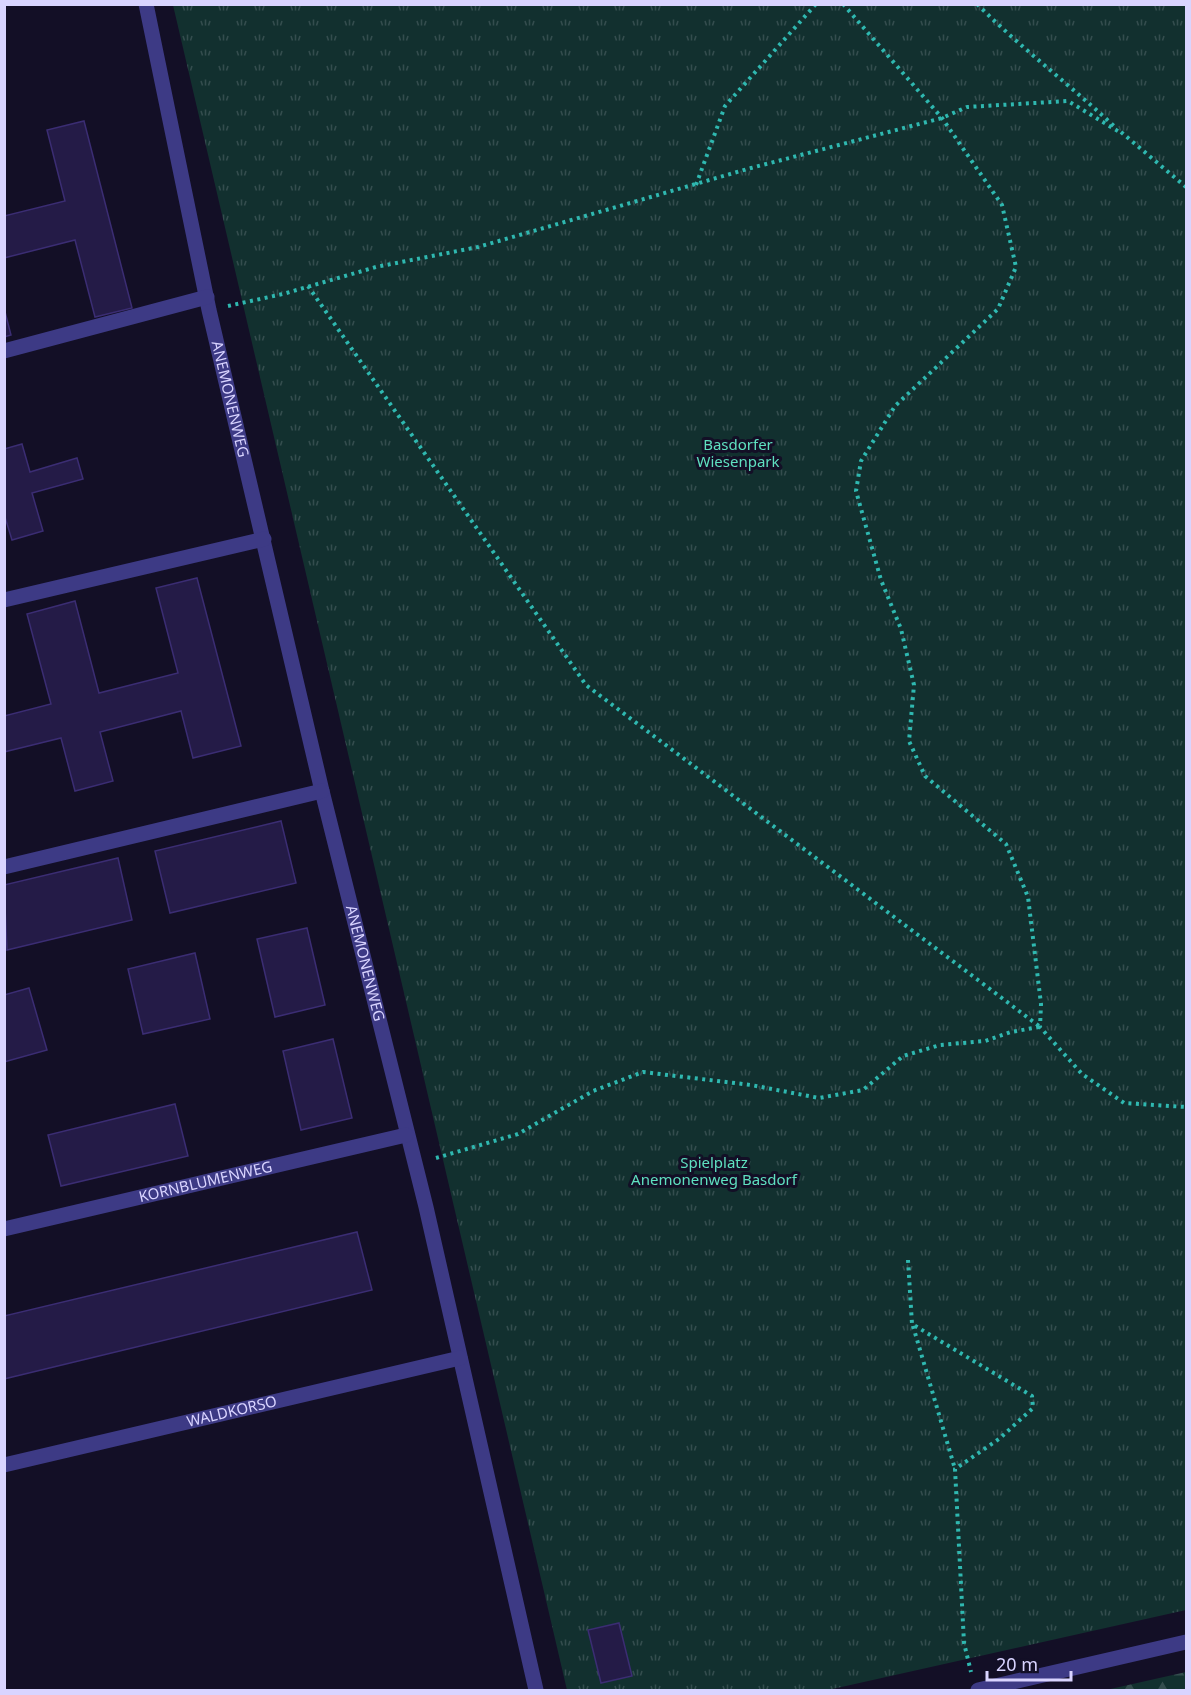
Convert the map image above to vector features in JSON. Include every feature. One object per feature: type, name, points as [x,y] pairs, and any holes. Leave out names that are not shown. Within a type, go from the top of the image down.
[{"type":"street","name":"ANEMONENWEG","points":[[146,4],[208,304],[322,791],[414,1164],[536,1690]]},
{"type":"street","points":[[4,351],[208,304]]},
{"type":"street","points":[[4,600],[264,539]]},
{"type":"street","points":[[4,867],[322,791]]},
{"type":"street","name":"KORNBLUMENWEG","points":[[4,1229],[406,1135]]},
{"type":"street","name":"WALDKORSO","points":[[4,1465],[459,1358]]},
{"type":"street","points":[[976,1686],[1186,1642]]},
{"type":"path","points":[[696,186],[725,106],[816,4]]},
{"type":"path","points":[[843,4],[942,118],[1002,205],[1016,267],[998,309],[895,406],[861,461],[856,491],[881,580],[901,629],[914,685],[909,741],[925,776],[1006,844],[1028,897],[1041,1004],[1040,1027]]},
{"type":"path","points":[[977,4],[1008,35],[1055,72],[1121,133],[1186,188]]},
{"type":"path","points":[[208,304],[308,286],[376,267],[478,247],[696,186],[751,168],[942,118],[967,107],[1068,101],[1121,133]]},
{"type":"path","points":[[308,286],[586,685],[1040,1027],[1082,1074],[1124,1103],[1186,1107]]},
{"type":"path","points":[[414,1164],[518,1134],[593,1091],[643,1072],[751,1085],[819,1098],[863,1089],[903,1056],[940,1045],[985,1041],[1011,1032],[1040,1027]]},
{"type":"path","points":[[908,1260],[912,1324],[955,1469],[964,1643],[976,1686]]},
{"type":"path","points":[[912,1324],[1032,1396],[1033,1408],[999,1439],[955,1469]]},
{"type":"green space","name":"Basdorfer Wiesenpark","points":[[173,5],[1186,5],[1186,1610],[828,1690],[567,1690]]},
{"type":"green space","points":[[1186,1672],[1186,1690],[1106,1690]]},
{"type":"building","points":[[84,121],[132,308],[95,317],[75,240],[4,258],[4,216],[65,201],[47,130]]},
{"type":"building","points":[[4,308],[11,335],[4,337]]},
{"type":"building","points":[[22,444],[30,472],[77,458],[83,479],[32,493],[43,531],[12,540],[4,514],[4,449]]},
{"type":"building","points":[[197,578],[241,746],[193,758],[181,711],[100,732],[113,781],[75,791],[61,738],[4,752],[4,716],[51,704],[27,614],[75,601],[99,693],[178,673],[156,588]]},
{"type":"building","points":[[281,821],[296,883],[170,913],[155,851]]},
{"type":"building","points":[[118,858],[132,920],[7,950],[4,885]]},
{"type":"building","points":[[307,928],[325,1005],[275,1017],[257,939]]},
{"type":"building","points":[[195,953],[210,1019],[143,1034],[128,969]]},
{"type":"building","points":[[29,988],[47,1050],[4,1062],[4,995]]},
{"type":"building","points":[[333,1039],[352,1118],[301,1130],[283,1051]]},
{"type":"building","points":[[175,1104],[188,1156],[61,1186],[48,1135]]},
{"type":"building","points":[[357,1232],[372,1290],[4,1379],[4,1316]]},
{"type":"building","points":[[619,1623],[632,1676],[601,1683],[588,1630]]},
{"type":"park label","name":"Spielplatz Anemonenweg Basdorf","points":[[714,1172]]}]
